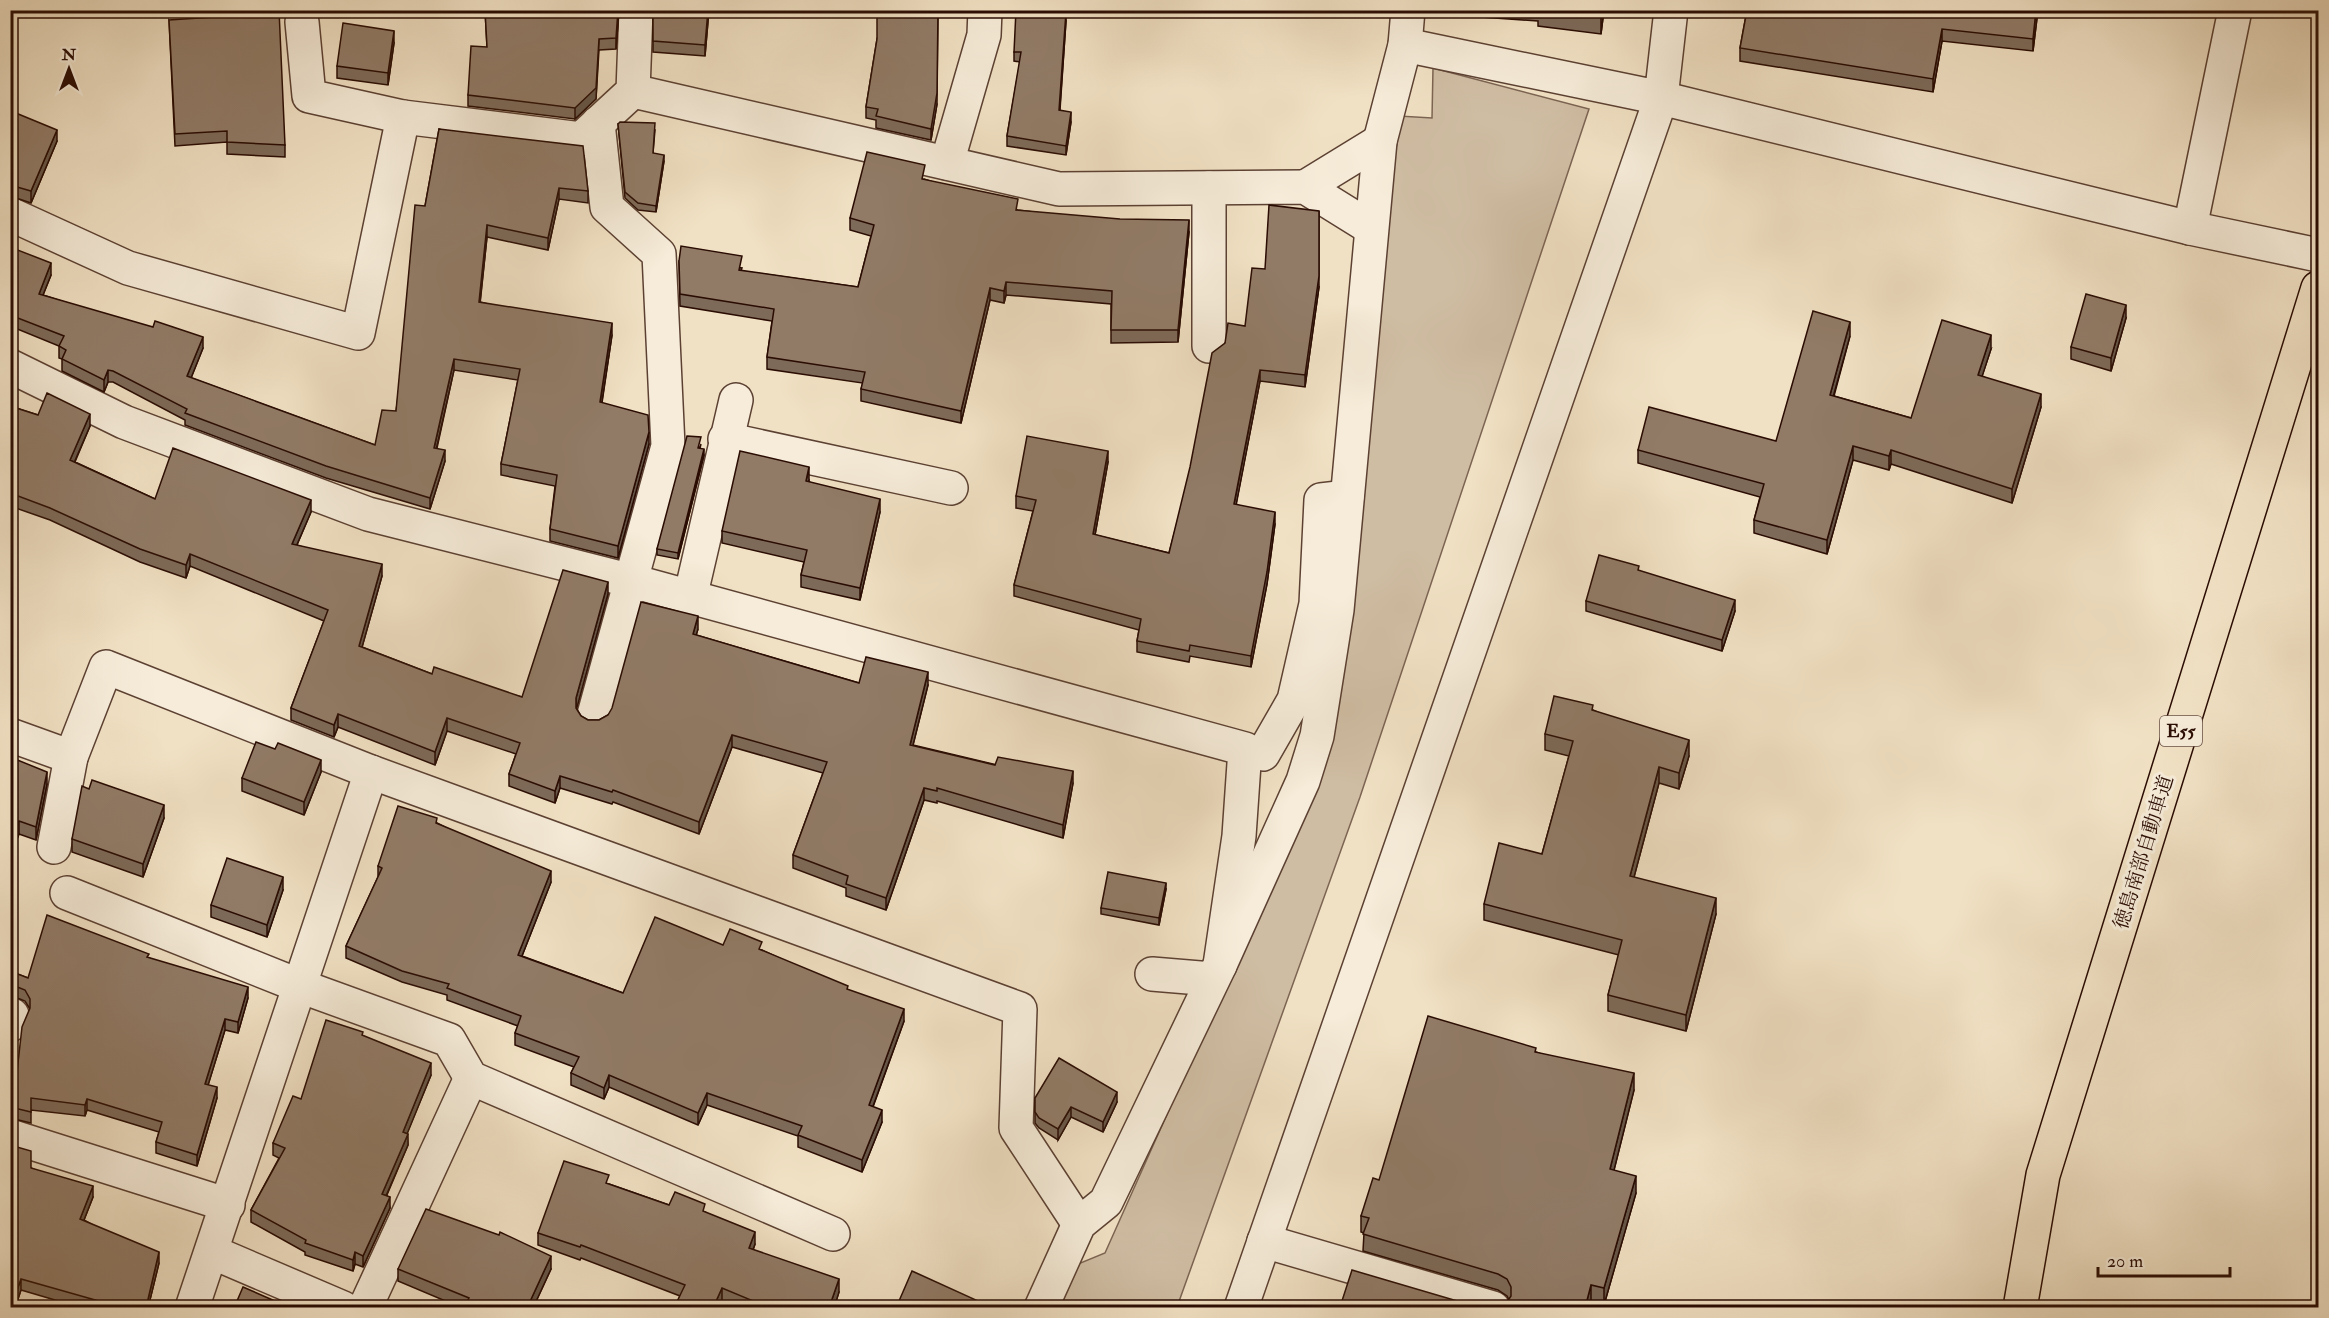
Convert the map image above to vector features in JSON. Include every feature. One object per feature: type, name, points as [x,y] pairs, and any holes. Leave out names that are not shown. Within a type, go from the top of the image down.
[{"type":"highway","name":"徳島南部自動車道","points":[[2020,1308],[2043,1174],[2319,288]]},
{"type":"street","points":[[302,22],[309,96],[403,117],[580,139],[633,91],[636,10]]},
{"type":"street","points":[[947,163],[984,35],[985,10]]},
{"type":"street","points":[[1041,1308],[1079,1224],[1106,1202],[1216,972],[1308,766],[1317,736],[1326,607],[1347,497],[1380,141],[1405,45],[1408,10]]},
{"type":"street","points":[[1241,1308],[1661,99],[1671,10]]},
{"type":"street","points":[[2190,228],[2235,10]]},
{"type":"street","points":[[1405,45],[1661,99],[2190,228],[2319,255]]},
{"type":"street","points":[[633,91],[1059,189],[1305,187],[1380,141]]},
{"type":"street","points":[[10,214],[128,268],[358,333],[403,117]]},
{"type":"street","points":[[594,715],[668,446],[659,254],[607,207],[598,123]]},
{"type":"street","points":[[1305,187],[1371,228]]},
{"type":"street","points":[[1209,188],[1209,346]]},
{"type":"street","points":[[10,366],[124,422],[368,514],[632,582],[1308,766]]},
{"type":"street","points":[[690,598],[725,439],[736,400]]},
{"type":"street","points":[[725,439],[951,488]]},
{"type":"street","points":[[1216,972],[1254,752],[1294,700],[1326,607]]},
{"type":"street","points":[[54,847],[70,757],[106,668],[371,772],[1020,1009],[1016,1128],[1079,1224]]},
{"type":"street","points":[[10,735],[70,757]]},
{"type":"street","points":[[192,1308],[371,772]]},
{"type":"street","points":[[67,893],[300,986],[449,1041],[471,1078],[833,1234]]},
{"type":"street","points":[[1152,974],[1216,972]]},
{"type":"street","points":[[365,1308],[471,1078]]},
{"type":"street","points":[[10,1136],[228,1205]]},
{"type":"street","points":[[1264,1241],[1493,1308]]},
{"type":"street","points":[[212,1252],[344,1308]]},
{"type":"shaded area","points":[[1433,68],[1589,109],[1360,797],[1177,1307],[1058,1308],[1078,1264],[1105,1253],[1325,761],[1399,116],[1432,118]]},
{"type":"building","points":[[229,10],[279,10],[285,145],[227,142],[227,131],[175,134],[169,20],[229,16]]},
{"type":"building","points":[[485,10],[618,10],[616,38],[599,39],[596,88],[575,108],[468,95],[471,46],[487,47]]},
{"type":"building","points":[[653,10],[708,10],[705,45],[653,41]]},
{"type":"building","points":[[877,10],[938,10],[937,93],[931,129],[876,116],[878,109],[866,107],[877,39]]},
{"type":"building","points":[[1016,10],[1066,12],[1059,110],[1071,112],[1066,146],[1007,136],[1021,52],[1014,52]]},
{"type":"building","points":[[1581,10],[1601,10],[1601,13]]},
{"type":"building","points":[[1747,10],[2036,10],[2033,39],[1942,29],[1933,79],[1740,48]]},
{"type":"building","points":[[343,23],[394,31],[388,73],[337,66]]},
{"type":"building","points":[[10,100],[15,102],[11,111],[57,130],[31,191],[10,185]]},
{"type":"building","points":[[620,122],[655,123],[653,153],[664,155],[656,206],[638,203],[625,192],[618,124]]},
{"type":"building","points":[[439,129],[583,146],[588,191],[559,188],[548,238],[487,225],[479,302],[612,323],[600,402],[648,415],[649,432],[618,546],[550,529],[557,475],[501,464],[520,369],[454,359],[434,448],[445,450],[430,498],[326,466],[185,413],[187,409],[113,371],[108,370],[104,380],[62,359],[66,350],[59,346],[64,336],[10,315],[10,247],[51,263],[39,294],[153,327],[155,321],[203,337],[187,376],[375,445],[382,410],[396,411],[415,205],[425,206]]},
{"type":"building","points":[[867,152],[925,165],[922,179],[1018,199],[1016,210],[1120,219],[1189,220],[1178,330],[1111,330],[1112,291],[1006,282],[1004,291],[990,288],[961,411],[861,389],[865,372],[767,357],[774,309],[680,294],[681,246],[742,256],[739,270],[858,287],[874,225],[850,218]]},
{"type":"building","points":[[1269,205],[1319,211],[1319,276],[1305,375],[1260,370],[1234,504],[1275,512],[1267,572],[1251,656],[1190,645],[1189,651],[1137,641],[1141,619],[1014,585],[1036,500],[1016,496],[1027,436],[1108,451],[1093,534],[1169,553],[1190,467],[1212,353],[1225,343],[1228,323],[1245,326],[1252,268],[1265,269]]},
{"type":"building","points":[[10,223],[16,226],[10,238]]},
{"type":"building","points":[[2086,294],[2126,305],[2111,358],[2071,347]]},
{"type":"building","points":[[1813,311],[1850,322],[1830,395],[1911,418],[1942,320],[1991,335],[1978,375],[2041,394],[2012,489],[1891,450],[1889,456],[1853,446],[1827,540],[1754,520],[1764,484],[1638,450],[1649,407],[1776,441]]},
{"type":"building","points":[[47,393],[90,414],[70,460],[155,499],[173,448],[311,500],[292,544],[382,564],[359,646],[432,674],[434,667],[522,697],[563,570],[608,582],[576,698],[576,708],[581,716],[588,720],[599,720],[608,715],[612,708],[641,602],[698,616],[693,634],[859,683],[866,657],[928,672],[910,745],[995,765],[998,757],[1073,771],[1063,825],[937,788],[937,791],[924,788],[886,898],[846,884],[848,876],[793,855],[827,762],[732,735],[699,822],[613,790],[612,792],[560,776],[555,791],[509,774],[520,743],[447,718],[435,752],[338,714],[334,725],[291,708],[328,610],[190,554],[186,565],[140,549],[50,508],[10,493],[10,406],[38,415]]},
{"type":"building","points":[[687,436],[701,437],[698,448],[704,449],[678,553],[657,549]]},
{"type":"building","points":[[740,451],[809,467],[806,481],[880,499],[860,588],[801,575],[807,550],[722,531]]},
{"type":"building","points":[[1599,555],[1639,566],[1638,570],[1735,600],[1722,640],[1586,601]]},
{"type":"building","points":[[1554,696],[1593,705],[1592,710],[1689,740],[1679,773],[1659,767],[1630,876],[1716,898],[1686,1015],[1608,995],[1622,940],[1484,904],[1499,843],[1542,854],[1573,741],[1545,734]]},
{"type":"building","points":[[256,742],[275,749],[278,743],[321,760],[304,802],[242,778]]},
{"type":"building","points":[[10,757],[47,772],[36,827],[19,821],[15,832],[10,830]]},
{"type":"building","points":[[92,780],[164,805],[143,864],[72,839],[82,786],[89,789]]},
{"type":"building","points":[[398,806],[437,818],[436,823],[551,871],[518,955],[623,993],[655,917],[723,945],[730,929],[762,942],[759,949],[848,986],[847,989],[904,1009],[869,1105],[882,1110],[862,1160],[798,1135],[802,1126],[707,1093],[698,1113],[609,1075],[604,1088],[571,1073],[579,1057],[515,1033],[521,1016],[447,988],[449,984],[402,971],[346,946],[382,868],[378,866]]},
{"type":"building","points":[[227,858],[283,877],[267,925],[211,905]]},
{"type":"building","points":[[1108,872],[1166,883],[1159,918],[1101,908]]},
{"type":"building","points":[[47,915],[149,954],[147,957],[248,987],[238,1022],[225,1019],[205,1084],[217,1087],[197,1155],[156,1142],[162,1122],[87,1099],[85,1105],[31,1098],[31,1112],[10,1107],[10,1088],[15,1090],[22,1027],[30,1008],[30,999],[25,990],[10,986],[10,971],[28,978]]},
{"type":"building","points":[[1428,1016],[1536,1048],[1535,1052],[1634,1073],[1610,1169],[1636,1176],[1604,1288],[1591,1285],[1585,1308],[1501,1308],[1511,1296],[1511,1287],[1507,1279],[1498,1274],[1363,1234],[1369,1218],[1361,1216],[1373,1178],[1379,1180]]},
{"type":"building","points":[[326,1020],[363,1032],[362,1035],[431,1063],[403,1132],[408,1134],[382,1194],[390,1197],[363,1256],[355,1252],[353,1260],[305,1243],[306,1240],[251,1210],[285,1148],[273,1143],[293,1096],[301,1099]]},
{"type":"building","points":[[1059,1058],[1117,1092],[1103,1122],[1071,1107],[1058,1129],[1039,1118],[1035,1112],[1035,1098]]},
{"type":"building","points":[[10,1145],[31,1151],[31,1168],[93,1186],[80,1219],[159,1252],[146,1308],[105,1308],[106,1303],[21,1279],[12,1304],[10,1304]]},
{"type":"building","points":[[564,1161],[609,1175],[606,1183],[669,1205],[675,1192],[705,1204],[703,1211],[755,1232],[749,1248],[839,1279],[829,1308],[770,1308],[722,1288],[713,1308],[674,1308],[685,1285],[581,1245],[580,1247],[538,1233]]},
{"type":"building","points":[[426,1209],[499,1235],[500,1232],[551,1256],[527,1308],[479,1308],[467,1302],[469,1298],[398,1269]]},
{"type":"building","points":[[1352,1270],[1481,1308],[1343,1308],[1340,1307]]},
{"type":"building","points":[[912,1271],[976,1300],[972,1308],[896,1308]]},
{"type":"building","points":[[243,1287],[291,1308],[234,1308]]}]
